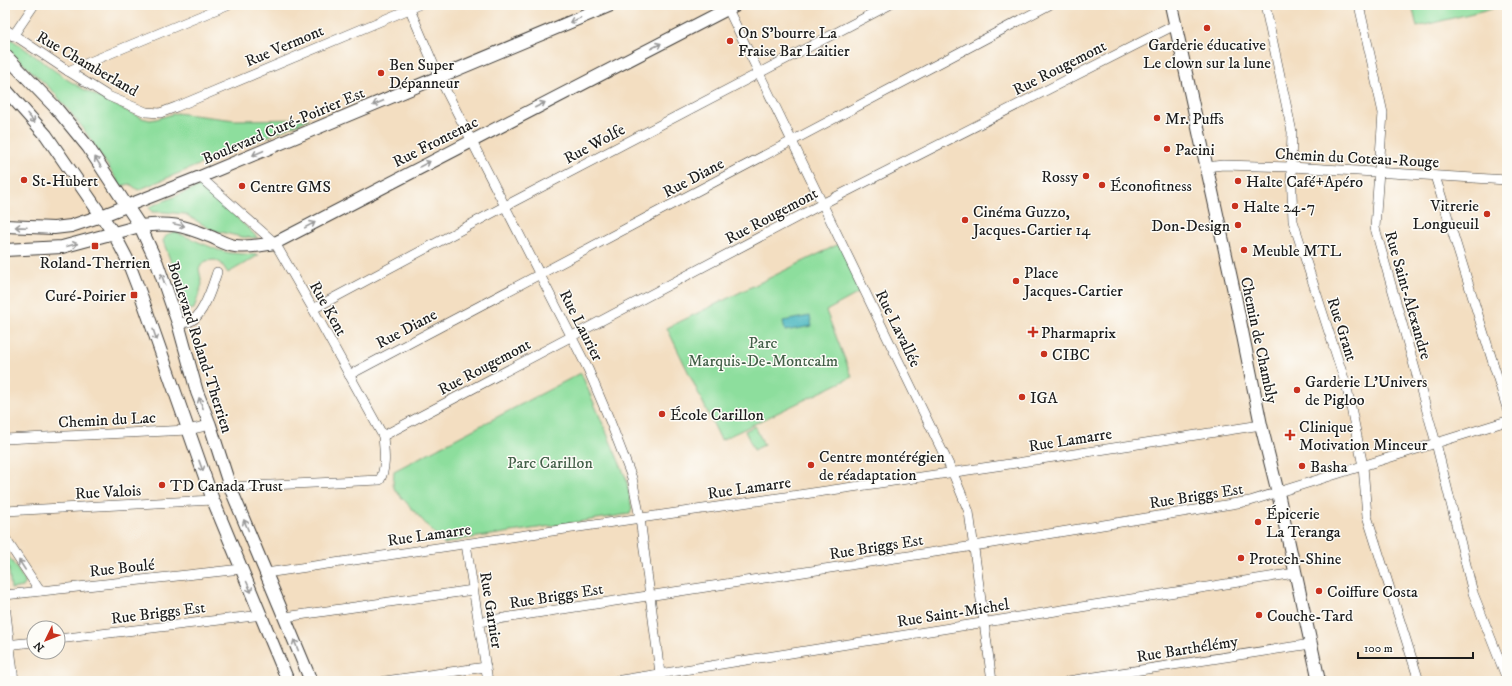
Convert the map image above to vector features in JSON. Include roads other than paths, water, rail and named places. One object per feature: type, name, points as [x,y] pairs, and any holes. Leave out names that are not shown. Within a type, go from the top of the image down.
[{"type":"main road","name":"Boulevard Curé-Poirier Est","points":[[5,226],[54,228],[71,226],[101,216],[200,177],[611,5]]},
{"type":"main road","name":"Chemin de Chambly","points":[[1171,5],[1261,425],[1278,493],[1319,681]]},
{"type":"main road","name":"Rue Frontenac","points":[[140,226],[152,224],[172,224],[189,228],[234,246],[251,248],[275,243],[729,6]]},
{"type":"main road","name":"Boulevard Roland-Therrien","points":[[5,55],[56,108],[88,147],[140,226],[157,263],[178,323],[197,392],[210,425],[230,487],[311,681]]},
{"type":"main road","points":[[5,89],[46,135],[114,234],[127,259],[213,500],[262,615],[288,681]]},
{"type":"main road","points":[[5,250],[62,248],[140,226]]},
{"type":"street","points":[[13,36],[34,5]]},
{"type":"street","points":[[68,71],[227,5]]},
{"type":"street","name":"Rue Vermont","points":[[160,113],[409,7],[419,5]]},
{"type":"street","name":"Rue Wolfe","points":[[313,309],[504,206],[889,5]]},
{"type":"street","name":"Rue Diane","points":[[350,375],[1049,5]]},
{"type":"street","name":"Rue Grant","points":[[1265,5],[1292,132],[1291,167],[1293,221],[1346,388],[1363,466],[1367,516],[1419,681]]},
{"type":"street","name":"Rue Saint-Alexandre","points":[[1359,5],[1383,113],[1375,228],[1436,443],[1474,593],[1507,679]]},
{"type":"street","name":"Rue Lavallée","points":[[729,6],[759,74],[952,472],[969,512],[992,681]]},
{"type":"street","name":"Rue Laurier","points":[[409,7],[439,77],[588,369],[610,420],[632,478],[640,518],[661,677]]},
{"type":"street","name":"Rue Rougemont","points":[[383,436],[822,204],[1175,25]]},
{"type":"street","name":"Rue Chamberland","points":[[5,29],[13,36],[108,96],[146,112],[160,113]]},
{"type":"street","name":"Chemin du Coteau-Rouge","points":[[1206,167],[1223,165],[1291,167],[1507,180]]},
{"type":"street","points":[[1435,176],[1507,408]]},
{"type":"street","name":"Rue Kent","points":[[200,177],[275,243],[383,436],[385,464],[380,480],[230,487]]},
{"type":"street","points":[[178,323],[191,321],[199,314],[213,286],[217,272]]},
{"type":"street","name":"Rue Briggs Est","points":[[478,622],[974,546],[1250,501],[1507,420]]},
{"type":"street","name":"Chemin du Lac","points":[[5,439],[188,430],[210,425]]},
{"type":"street","name":"Rue Lamarre","points":[[266,573],[1003,465],[1261,425]]},
{"type":"street","name":"Rue Valois","points":[[5,511],[213,500]]},
{"type":"street","points":[[5,538],[40,591]]},
{"type":"street","name":"Rue Garnier","points":[[466,544],[488,681]]},
{"type":"street","name":"Rue Boulé","points":[[5,595],[242,569]]},
{"type":"street","name":"Rue Saint-Michel","points":[[615,681],[661,677],[984,622],[1295,573]]},
{"type":"street","points":[[284,617],[473,590]]},
{"type":"street","points":[[5,605],[7,645],[14,681]]},
{"type":"street","name":"Rue Briggs Est","points":[[66,638],[262,615]]},
{"type":"street","points":[[7,645],[26,643]]},
{"type":"street","name":"Rue Barthélémy","points":[[1068,681],[1311,644]]},
{"type":"street","points":[[385,681],[486,667]]},
{"type":"water","points":[[810,316],[812,326],[785,331],[783,321]]},
{"type":"place","name":"Garderie éducative Le clown sur la lune","points":[[1207,28]]},
{"type":"place","name":"On S'bourre La Fraise Bar Laitier","points":[[730,41]]},
{"type":"place","name":"Ben Super Dépanneur","points":[[381,73]]},
{"type":"place","name":"Mr. Puffs","points":[[1157,118]]},
{"type":"place","name":"Pacini","points":[[1167,149]]},
{"type":"place","name":"Rossy","points":[[1086,176]]},
{"type":"place","name":"St-Hubert","points":[[24,180]]},
{"type":"place","name":"Halte Café+Apéro","points":[[1238,181]]},
{"type":"place","name":"Éconofitness","points":[[1102,185]]},
{"type":"place","name":"Centre GMS","points":[[242,186]]},
{"type":"place","name":"Halte 24-7","points":[[1235,206]]},
{"type":"place","name":"Vitrerie Longueuil","points":[[1487,214]]},
{"type":"place","name":"Cinéma Guzzo, Jacques-Cartier 14","points":[[965,220]]},
{"type":"place","name":"Don-Design","points":[[1238,225]]},
{"type":"place","name":"Roland-Therrien","points":[[95,246]]},
{"type":"place","name":"Meuble MTL","points":[[1244,250]]},
{"type":"place","name":"Place Jacques-Cartier","points":[[1016,281]]},
{"type":"place","name":"Curé-Poirier","points":[[134,295]]},
{"type":"place","name":"Pharmaprix","points":[[1033,332]]},
{"type":"place","name":"CIBC","points":[[1044,354]]},
{"type":"place","name":"Garderie L'Univers de Pigloo","points":[[1297,390]]},
{"type":"place","name":"IGA","points":[[1022,397]]},
{"type":"place","name":"École Carillon","points":[[662,414]]},
{"type":"place","name":"Clinique Motivation Minceur","points":[[1290,435]]},
{"type":"place","name":"Centre montérégien de réadaptation","points":[[811,465]]},
{"type":"place","name":"Basha","points":[[1302,466]]},
{"type":"place","name":"TD Canada Trust","points":[[162,485]]},
{"type":"place","name":"Épicerie La Teranga","points":[[1258,522]]},
{"type":"place","name":"Protech-Shine","points":[[1241,558]]},
{"type":"place","name":"Coiffure Costa","points":[[1319,591]]},
{"type":"place","name":"Couche-Tard","points":[[1259,615]]},
{"type":"park label","name":"Parc Marquis-De-Montcalm","points":[[763,351]]},
{"type":"park label","name":"Parc Carillon","points":[[550,462]]}]
